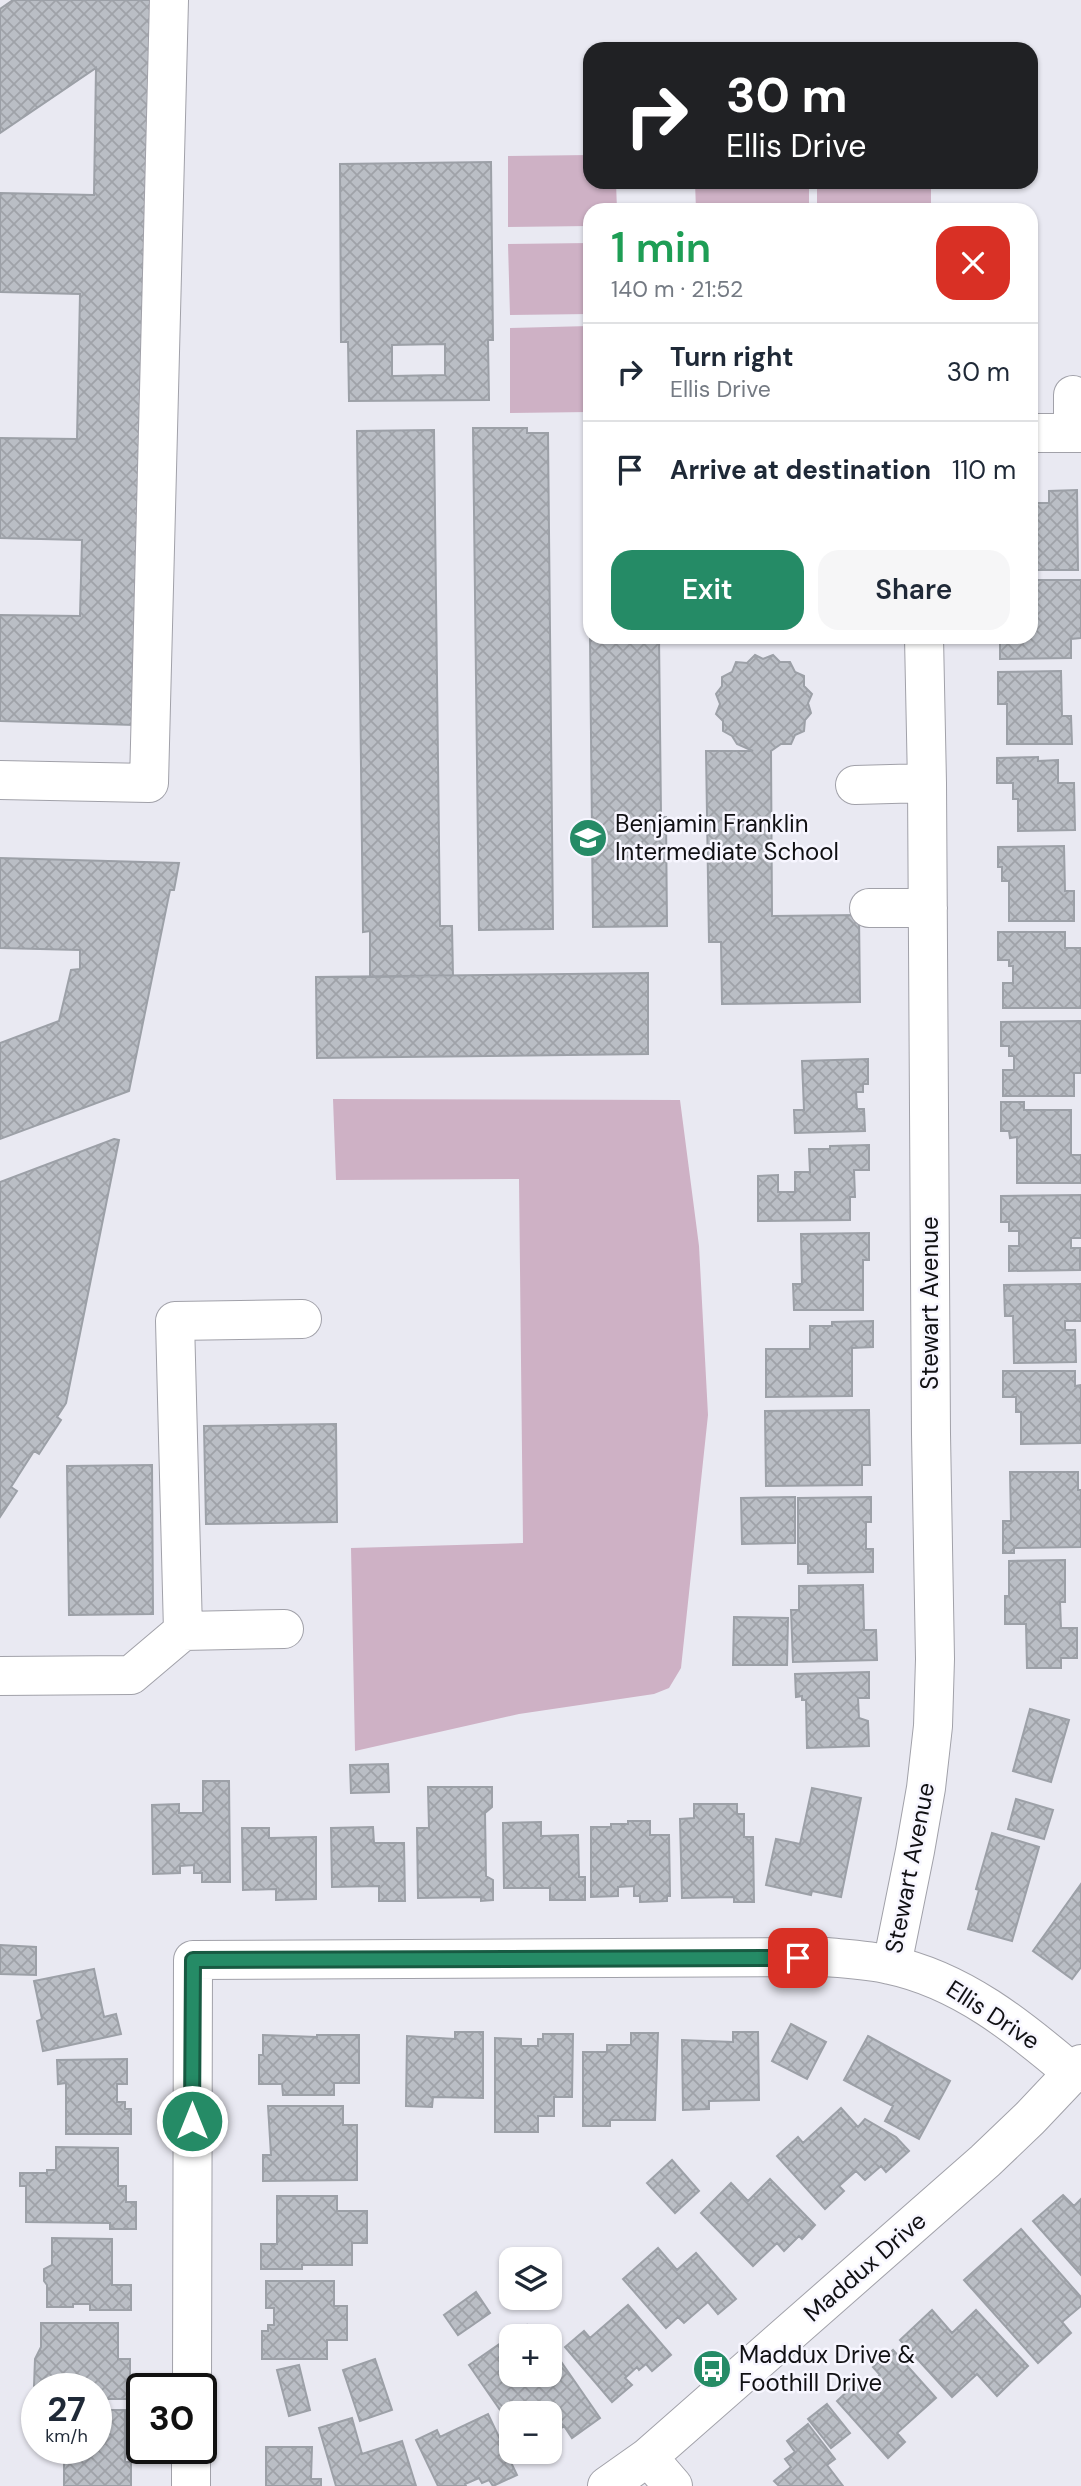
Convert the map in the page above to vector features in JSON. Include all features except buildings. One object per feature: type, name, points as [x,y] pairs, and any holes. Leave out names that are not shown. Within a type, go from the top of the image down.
[{"type":"street","points":[[0,780],[149,783],[169,0]]},
{"type":"street","points":[[1038,433],[1077,433],[1073,395]]},
{"type":"street","name":"Stewart Avenue","points":[[891,1965],[915,1851],[933,1726],[935,1659],[924,644]]},
{"type":"street","points":[[855,785],[927,783]]},
{"type":"street","points":[[869,908],[928,908]]},
{"type":"street","points":[[183,1631],[175,1321],[302,1319]]},
{"type":"street","points":[[0,1676],[131,1675],[183,1631],[284,1629]]},
{"type":"street","name":"Ellis Drive","points":[[191,2373],[193,1960],[826,1958],[891,1965],[938,1980],[984,2004],[1077,2068]]},
{"type":"street","name":"Maddux Drive","points":[[607,2486],[648,2457],[985,2161],[1077,2068]]},
{"type":"street","points":[[648,2457],[673,2486]]},
{"type":"street","points":[[191,2464],[191,2486]]},
{"type":"shaded area","points":[[583,155],[583,189],[616,189],[617,203],[583,203],[583,226],[508,227],[508,156]]},
{"type":"shaded area","points":[[695,189],[809,189],[809,203],[696,203]]},
{"type":"shaded area","points":[[817,189],[931,189],[931,203],[817,203]]},
{"type":"shaded area","points":[[583,243],[583,314],[510,315],[508,244]]},
{"type":"shaded area","points":[[583,326],[583,412],[510,413],[510,328]]},
{"type":"shaded area","points":[[333,1099],[680,1100],[699,1246],[708,1415],[681,1668],[669,1688],[654,1694],[519,1714],[355,1751],[351,1548],[523,1543],[519,1179],[336,1180]]},
{"type":"place","name":"Benjamin Franklin Intermediate School","points":[[588,838]]},
{"type":"place","name":"Maddux Drive & Foothill Drive","points":[[712,2369]]},
{"type":"route","points":[[192,2121],[193,1960],[798,1958]]}]
